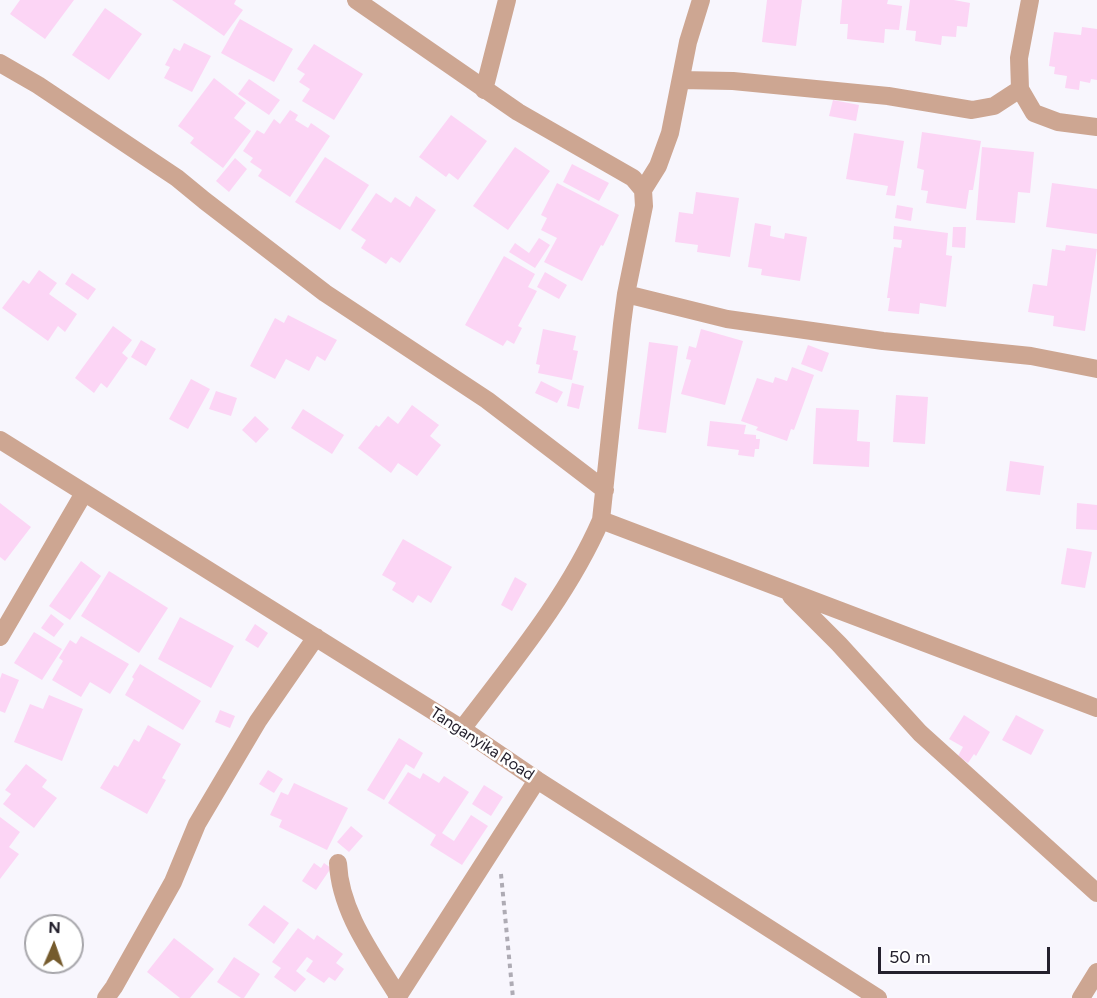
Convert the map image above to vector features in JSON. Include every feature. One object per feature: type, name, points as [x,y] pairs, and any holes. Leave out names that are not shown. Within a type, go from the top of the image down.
[{"type":"street","points":[[356,0],[518,112],[621,170],[633,178],[642,190],[644,206],[626,294],[601,520],[574,572],[524,647],[462,729]]},
{"type":"street","points":[[484,90],[507,0]]},
{"type":"street","points":[[642,190],[658,166],[670,133],[688,42],[701,0]]},
{"type":"street","points":[[1030,0],[1019,58],[1020,89],[1034,113],[1058,122],[1097,127]]},
{"type":"street","points":[[0,63],[39,85],[177,178],[325,293],[487,400],[604,490]]},
{"type":"street","points":[[681,80],[734,81],[888,96],[972,110],[994,106],[1020,89]]},
{"type":"street","points":[[626,294],[727,319],[883,341],[1031,356],[1097,369]]},
{"type":"street","name":"Tanganyika Road","points":[[0,440],[462,729],[537,780],[878,998]]},
{"type":"street","points":[[0,637],[84,493]]},
{"type":"street","points":[[601,520],[1097,708]]},
{"type":"street","points":[[786,590],[920,733],[1097,893]]},
{"type":"street","points":[[106,998],[174,882],[203,814],[258,721],[316,637]]},
{"type":"street","points":[[339,863],[344,900],[351,918],[398,997],[537,780]]},
{"type":"street","points":[[1081,998],[1097,972]]},
{"type":"path","points":[[496,844],[503,881],[504,918],[513,998]]},
{"type":"building","points":[[20,0],[74,0],[45,39],[10,14]]},
{"type":"building","points":[[172,0],[236,0],[234,4],[243,10],[224,36]]},
{"type":"building","points":[[767,0],[802,0],[796,46],[762,42]]},
{"type":"building","points":[[842,0],[888,0],[887,4],[902,6],[899,30],[885,29],[884,43],[847,39],[848,24],[840,24]]},
{"type":"building","points":[[910,0],[954,0],[970,3],[967,27],[957,26],[956,37],[942,36],[941,45],[915,41],[916,31],[906,30]]},
{"type":"building","points":[[105,8],[142,34],[109,80],[72,55]]},
{"type":"building","points":[[240,19],[293,49],[274,82],[221,53]]},
{"type":"building","points":[[1082,27],[1097,29],[1097,80],[1091,79],[1090,83],[1080,81],[1079,90],[1065,88],[1067,76],[1054,74],[1055,67],[1049,66],[1054,32],[1081,35]]},
{"type":"building","points":[[184,43],[211,56],[192,92],[164,78],[170,67],[165,65],[174,48],[180,51]]},
{"type":"building","points":[[314,44],[363,74],[334,120],[302,101],[310,89],[299,82],[305,74],[297,69]]},
{"type":"building","points":[[214,78],[246,103],[234,118],[251,131],[223,168],[190,143],[194,138],[178,126]]},
{"type":"building","points":[[249,79],[280,100],[269,115],[238,94]]},
{"type":"building","points":[[833,100],[859,105],[856,121],[829,116]]},
{"type":"building","points":[[290,110],[298,115],[295,120],[308,128],[311,123],[330,136],[290,197],[258,176],[262,170],[250,162],[253,158],[243,151],[257,130],[264,134],[274,119],[280,124]]},
{"type":"building","points":[[451,115],[487,141],[458,180],[449,173],[446,177],[419,157]]},
{"type":"building","points":[[922,132],[981,141],[973,190],[969,190],[966,209],[926,203],[928,191],[921,190],[924,170],[917,168]]},
{"type":"building","points":[[854,133],[904,141],[895,196],[886,195],[888,186],[846,179]]},
{"type":"building","points":[[515,147],[550,171],[508,230],[473,206]]},
{"type":"building","points":[[982,147],[1034,152],[1030,193],[1018,192],[1015,223],[976,220]]},
{"type":"building","points":[[325,157],[369,185],[340,230],[295,202]]},
{"type":"building","points":[[235,158],[247,169],[229,192],[216,181]]},
{"type":"building","points":[[572,164],[609,183],[599,201],[563,182]]},
{"type":"building","points":[[557,183],[619,215],[582,281],[544,262],[557,238],[541,230],[547,218],[541,215]]},
{"type":"building","points":[[1052,183],[1097,189],[1097,234],[1046,227]]},
{"type":"building","points":[[696,192],[739,198],[730,257],[697,252],[698,245],[675,242],[679,212],[693,214]]},
{"type":"building","points":[[376,193],[391,203],[395,197],[410,207],[416,196],[436,210],[400,263],[391,257],[386,264],[361,248],[366,240],[351,230]]},
{"type":"building","points":[[897,205],[913,208],[911,221],[895,218]]},
{"type":"building","points":[[755,223],[771,226],[770,236],[784,239],[785,233],[807,237],[800,281],[761,275],[762,269],[748,267]]},
{"type":"building","points":[[894,226],[948,233],[946,255],[952,256],[946,307],[920,303],[919,314],[888,311],[890,298],[887,298],[894,247],[901,248],[902,240],[893,239]]},
{"type":"building","points":[[953,227],[966,227],[965,248],[952,247]]},
{"type":"building","points":[[539,238],[550,245],[535,268],[509,252],[515,243],[529,253]]},
{"type":"building","points":[[1066,245],[1097,249],[1085,331],[1053,326],[1054,316],[1028,312],[1033,284],[1047,286],[1052,249],[1065,251]]},
{"type":"building","points":[[504,256],[535,274],[528,287],[537,291],[518,326],[522,328],[514,344],[507,340],[503,346],[465,325]]},
{"type":"building","points":[[39,270],[57,283],[49,294],[77,314],[65,332],[58,326],[48,341],[2,308],[23,280],[29,284]]},
{"type":"building","points":[[545,272],[567,285],[559,299],[537,287]]},
{"type":"building","points":[[72,273],[96,289],[88,300],[65,284]]},
{"type":"building","points":[[288,315],[337,340],[325,361],[317,356],[309,371],[286,359],[275,379],[250,366],[275,318],[284,323]]},
{"type":"building","points":[[113,326],[132,340],[122,353],[128,358],[107,388],[101,383],[94,393],[75,378]]},
{"type":"building","points":[[543,329],[576,336],[573,350],[578,351],[572,380],[538,373],[540,365],[536,364]]},
{"type":"building","points":[[701,329],[743,341],[725,405],[681,394],[691,360],[686,359],[689,346],[696,348]]},
{"type":"building","points":[[141,340],[156,349],[146,366],[131,357]]},
{"type":"building","points":[[649,342],[678,346],[666,433],[638,429]]},
{"type":"building","points":[[808,345],[829,353],[822,372],[801,364]]},
{"type":"building","points":[[792,367],[814,375],[794,430],[791,429],[787,441],[756,430],[758,427],[741,421],[757,378],[773,383],[775,377],[787,381]]},
{"type":"building","points":[[191,379],[210,389],[188,429],[169,419]]},
{"type":"building","points":[[541,381],[563,392],[557,403],[535,393]]},
{"type":"building","points":[[572,383],[584,386],[579,409],[567,406]]},
{"type":"building","points":[[216,391],[237,398],[231,416],[209,409]]},
{"type":"building","points":[[896,395],[928,397],[925,444],[893,442]]},
{"type":"building","points":[[412,405],[439,425],[430,436],[441,445],[417,476],[398,463],[391,473],[358,448],[376,425],[379,427],[388,416],[398,424]]},
{"type":"building","points":[[816,408],[859,410],[857,441],[870,442],[869,467],[813,464]]},
{"type":"building","points":[[303,409],[344,435],[332,454],[291,428]]},
{"type":"building","points":[[255,416],[269,429],[256,443],[242,430]]},
{"type":"building","points":[[710,421],[746,425],[744,434],[756,435],[756,439],[760,439],[759,449],[755,449],[754,457],[738,455],[739,450],[707,446]]},
{"type":"building","points":[[1010,461],[1044,466],[1040,495],[1006,491]]},
{"type":"building","points":[[0,503],[31,527],[5,561],[0,557]]},
{"type":"building","points":[[1077,503],[1097,505],[1097,530],[1076,529]]},
{"type":"building","points":[[403,539],[452,567],[431,603],[418,595],[413,603],[392,590],[396,583],[382,575]]},
{"type":"building","points":[[1067,548],[1092,552],[1085,588],[1061,584]]},
{"type":"building","points":[[81,561],[101,576],[70,620],[49,606]]},
{"type":"building","points":[[109,571],[168,608],[139,653],[81,616]]},
{"type":"building","points":[[515,577],[527,584],[512,611],[501,605]]},
{"type":"building","points":[[51,614],[64,624],[54,637],[41,628]]},
{"type":"building","points":[[180,617],[234,646],[211,688],[158,659]]},
{"type":"building","points":[[255,624],[268,633],[258,648],[245,640]]},
{"type":"building","points":[[34,632],[62,649],[42,680],[14,663]]},
{"type":"building","points":[[81,636],[129,664],[110,694],[90,682],[81,697],[52,680],[63,661],[59,658],[70,640],[76,644]]},
{"type":"building","points":[[140,664],[201,701],[183,730],[125,695]]},
{"type":"building","points":[[2,673],[19,680],[5,713],[0,711]]},
{"type":"building","points":[[49,695],[83,709],[62,761],[14,742],[30,704],[43,709]]},
{"type":"building","points":[[220,710],[235,716],[230,728],[215,722]]},
{"type":"building","points":[[964,715],[990,732],[976,756],[974,754],[968,763],[958,756],[963,747],[949,739]]},
{"type":"building","points":[[1016,715],[1044,730],[1031,755],[1002,740]]},
{"type":"building","points":[[148,725],[181,744],[162,778],[166,780],[147,814],[100,788],[114,765],[118,767],[134,739],[139,742]]},
{"type":"building","points":[[399,738],[423,753],[414,769],[406,764],[384,800],[367,790]]},
{"type":"building","points":[[26,764],[47,780],[42,787],[57,798],[34,828],[3,804],[11,794],[5,790]]},
{"type":"building","points":[[268,770],[283,779],[274,793],[259,784]]},
{"type":"building","points":[[408,772],[420,779],[423,773],[439,783],[444,776],[469,792],[442,833],[454,841],[471,815],[488,826],[462,865],[430,845],[436,835],[388,803]]},
{"type":"building","points":[[294,783],[348,808],[327,850],[279,827],[282,820],[270,815],[281,792],[288,795]]},
{"type":"building","points":[[484,785],[503,797],[491,816],[472,804]]},
{"type":"building","points":[[0,817],[20,832],[9,847],[19,854],[0,879]]},
{"type":"building","points":[[351,826],[363,836],[349,852],[337,842]]},
{"type":"building","points":[[314,863],[321,868],[324,863],[331,868],[316,890],[302,881]]},
{"type":"building","points":[[264,905],[289,923],[274,944],[248,925]]},
{"type":"building","points":[[298,928],[314,940],[317,935],[343,954],[336,963],[344,969],[335,981],[329,977],[324,983],[306,971],[313,961],[307,957],[296,971],[306,979],[295,992],[274,977],[281,968],[272,962]]},
{"type":"building","points":[[174,938],[214,969],[190,998],[180,998],[147,972]]},
{"type":"building","points":[[234,957],[260,974],[244,998],[217,982]]}]
